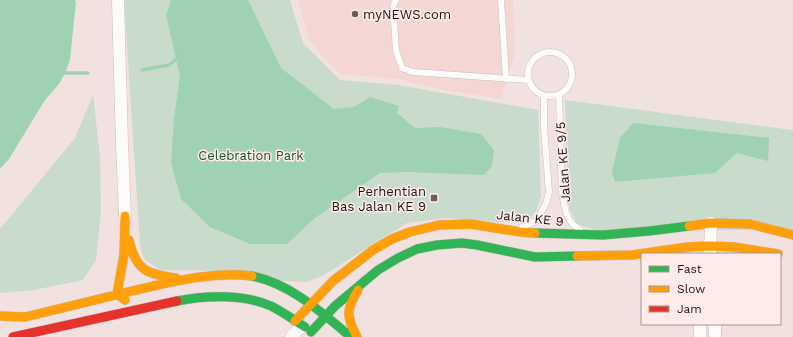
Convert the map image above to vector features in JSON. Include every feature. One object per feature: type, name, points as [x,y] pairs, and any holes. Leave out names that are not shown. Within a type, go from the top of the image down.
[{"type":"street","points":[[117,294],[123,260],[125,216],[118,0]]},
{"type":"street","points":[[125,216],[130,252],[135,262],[143,270],[156,275],[184,279]]},
{"type":"street","points":[[710,250],[711,223]]},
{"type":"street","name":"Jalan KE 9","points":[[307,329],[311,304],[333,281],[373,250],[392,239],[410,232],[439,225],[471,224],[513,231],[597,235],[649,231],[711,223],[750,224],[793,235]]},
{"type":"street","points":[[291,337],[327,316],[335,306],[378,270],[417,249],[437,245],[462,243],[535,257],[641,256]]},
{"type":"street","points":[[651,253],[688,247],[710,250],[734,247],[769,253]]},
{"type":"street","points":[[632,256],[641,255]]},
{"type":"street","points":[[0,316],[24,317],[184,279],[227,274],[254,276],[295,293],[327,316],[351,337]]},
{"type":"street","points":[[269,281],[300,287]]},
{"type":"street","points":[[315,287],[333,281]]},
{"type":"street","points":[[357,337],[348,319],[348,311],[351,302],[364,281]]},
{"type":"street","points":[[117,294],[134,305],[146,308]]},
{"type":"street","points":[[13,337],[191,298],[214,296],[252,300],[269,305],[307,329]]},
{"type":"street","points":[[700,325],[700,337]]},
{"type":"street","points":[[715,325],[715,337]]},
{"type":"lane","points":[[388,0],[394,3],[396,50],[402,68],[413,72],[528,80]]},
{"type":"lane","points":[[501,0],[506,79]]},
{"type":"lane","points":[[546,52],[560,54],[566,58],[570,64],[572,71],[570,85],[566,91],[559,95],[552,97],[537,93],[528,80],[527,73],[529,66],[533,59],[539,54],[546,52]]},
{"type":"lane","name":"Jalan KE 9/5","points":[[559,95],[562,192],[564,204],[570,221],[577,228],[597,235]]},
{"type":"lane","name":"Jalan KE 9/5","points":[[513,231],[536,220],[546,204],[549,192],[544,127],[544,96]]},
{"type":"shaded area","points":[[0,0],[75,0],[76,2],[70,60],[65,73],[59,84],[45,100],[9,159],[0,169]]},
{"type":"shaded area","points":[[171,0],[248,0],[281,68],[334,109],[354,107],[370,97],[399,106],[397,113],[415,128],[440,127],[481,134],[494,150],[492,166],[484,175],[407,172],[380,173],[315,218],[287,244],[250,244],[210,227],[181,199],[171,163],[174,118],[180,76],[166,15]]},
{"type":"shaded area","points":[[298,0],[513,0],[515,54],[501,99],[444,90],[398,79],[341,74],[323,57],[310,41]]},
{"type":"shaded area","points":[[633,123],[769,138],[768,161],[737,153],[715,173],[615,182],[612,172],[620,138]]},
{"type":"green space","name":"Celebration Park","points":[[124,0],[290,0],[303,43],[340,80],[398,85],[538,110],[541,197],[536,211],[530,218],[518,223],[447,218],[407,223],[324,275],[307,282],[284,281],[246,271],[160,270],[144,259],[140,245]]},
{"type":"green space","points":[[93,95],[100,156],[101,211],[96,260],[83,280],[34,290],[0,293],[0,229],[75,138]]},
{"type":"green space","points":[[565,100],[793,130],[793,230],[596,230],[578,225],[568,203]]},
{"type":"waterway","points":[[142,70],[169,65],[180,56]]},
{"type":"waterway","points":[[65,73],[88,73]]},
{"type":"traffic: fast","points":[[535,233],[603,235],[689,226]]},
{"type":"traffic: fast","points":[[311,332],[335,306],[378,270],[417,249],[437,245],[462,243],[535,257],[577,256]]},
{"type":"traffic: fast","points":[[252,276],[280,285],[293,292],[317,309],[351,337]]},
{"type":"traffic: fast","points":[[177,301],[212,297],[249,299],[271,306],[305,327]]},
{"type":"traffic: slow","points":[[125,216],[124,255],[117,294],[125,300]]},
{"type":"traffic: slow","points":[[689,226],[711,223],[750,224],[793,235]]},
{"type":"traffic: slow","points":[[295,321],[333,281],[373,250],[392,239],[410,232],[439,225],[471,224],[535,233]]},
{"type":"traffic: slow","points":[[129,240],[139,265],[157,275],[176,278]]},
{"type":"traffic: slow","points":[[646,253],[688,247],[710,246],[734,247],[772,253]]},
{"type":"traffic: slow","points":[[577,256],[641,254]]},
{"type":"traffic: slow","points":[[0,316],[25,317],[191,278],[221,275],[252,276]]},
{"type":"traffic: slow","points":[[357,337],[351,324],[349,313],[351,303],[358,290]]},
{"type":"traffic: jam","points":[[13,337],[177,301]]},
{"type":"place","name":"myNEWS.com","points":[[355,14]]},
{"type":"place","name":"Perhentian Bas Jalan KE 9","points":[[434,198]]}]
